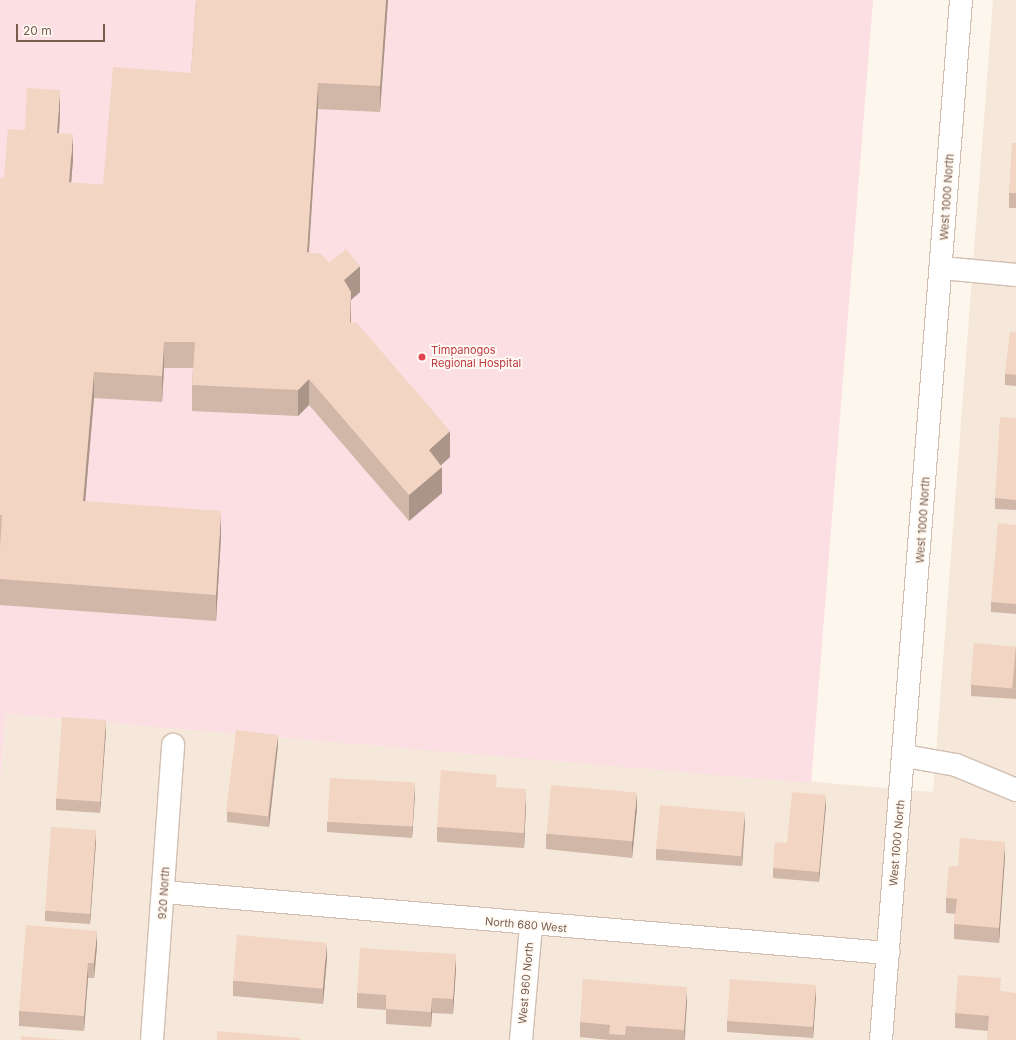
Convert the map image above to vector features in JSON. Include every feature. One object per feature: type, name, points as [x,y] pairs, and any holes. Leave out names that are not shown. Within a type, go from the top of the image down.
[{"type":"street","name":"West 1000 North","points":[[881,1040],[905,756],[961,0]]},
{"type":"street","points":[[942,268],[1016,275]]},
{"type":"street","name":"920 North","points":[[152,1040],[164,892],[173,746]]},
{"type":"street","points":[[905,756],[956,765],[1016,790]]},
{"type":"street","name":"North 680 West","points":[[164,892],[531,925],[888,953]]},
{"type":"street","name":"West 960 North","points":[[521,1040],[531,925]]},
{"type":"shaded area","name":"Timpanogos Regional Hospital","points":[[0,0],[873,0],[811,783],[6,714],[0,788]]},
{"type":"shaded area","points":[[993,0],[1016,0],[1016,1040],[0,1040],[0,788],[6,714],[933,792]]},
{"type":"building","points":[[196,0],[386,0],[380,86],[318,83],[307,252],[321,254],[329,263],[346,249],[360,266],[344,280],[351,292],[350,322],[357,323],[450,431],[429,450],[442,467],[409,495],[309,379],[298,390],[192,385],[195,342],[164,342],[162,376],[94,372],[83,501],[221,511],[216,595],[0,579],[2,515],[0,515],[0,178],[4,178],[8,129],[25,130],[27,88],[60,90],[57,133],[73,134],[69,182],[103,185],[113,67],[191,73]]},
{"type":"building","points":[[1012,143],[1016,143],[1016,193],[1009,193]]},
{"type":"building","points":[[1010,332],[1016,332],[1016,375],[1005,374]]},
{"type":"building","points":[[1000,417],[1016,418],[1016,500],[995,498]]},
{"type":"building","points":[[998,523],[1016,525],[1016,604],[991,602]]},
{"type":"building","points":[[974,643],[1016,647],[1012,689],[970,685]]},
{"type":"building","points":[[62,717],[106,720],[100,802],[56,799]]},
{"type":"building","points":[[236,730],[278,735],[268,817],[226,811]]},
{"type":"building","points":[[441,770],[497,775],[496,787],[526,789],[524,833],[437,827]]},
{"type":"building","points":[[330,778],[415,782],[413,826],[328,822]]},
{"type":"building","points":[[551,785],[637,792],[632,841],[547,834]]},
{"type":"building","points":[[792,792],[826,795],[819,872],[773,868],[775,842],[787,843]]},
{"type":"building","points":[[660,805],[745,812],[741,856],[656,849]]},
{"type":"building","points":[[51,827],[96,830],[90,914],[45,911]]},
{"type":"building","points":[[960,838],[1005,842],[999,928],[954,924],[957,899],[946,898],[949,866],[958,866]]},
{"type":"building","points":[[26,925],[97,931],[94,963],[88,963],[84,1016],[19,1011]]},
{"type":"building","points":[[237,935],[327,943],[323,989],[233,981]]},
{"type":"building","points":[[360,948],[456,954],[453,999],[432,998],[431,1012],[386,1009],[386,995],[357,993]]},
{"type":"building","points":[[958,975],[1001,978],[1000,991],[1016,993],[1016,1040],[987,1040],[989,1016],[955,1013]]},
{"type":"building","points":[[583,979],[687,987],[684,1030],[626,1026],[625,1035],[609,1034],[610,1025],[580,1022]]},
{"type":"building","points":[[730,979],[816,985],[813,1027],[727,1021]]},
{"type":"building","points":[[217,1031],[301,1038],[301,1040],[217,1040]]},
{"type":"building","points":[[21,1036],[66,1040],[21,1040]]},
{"type":"place","name":"Timpanogos Regional Hospital","points":[[422,357]]}]
